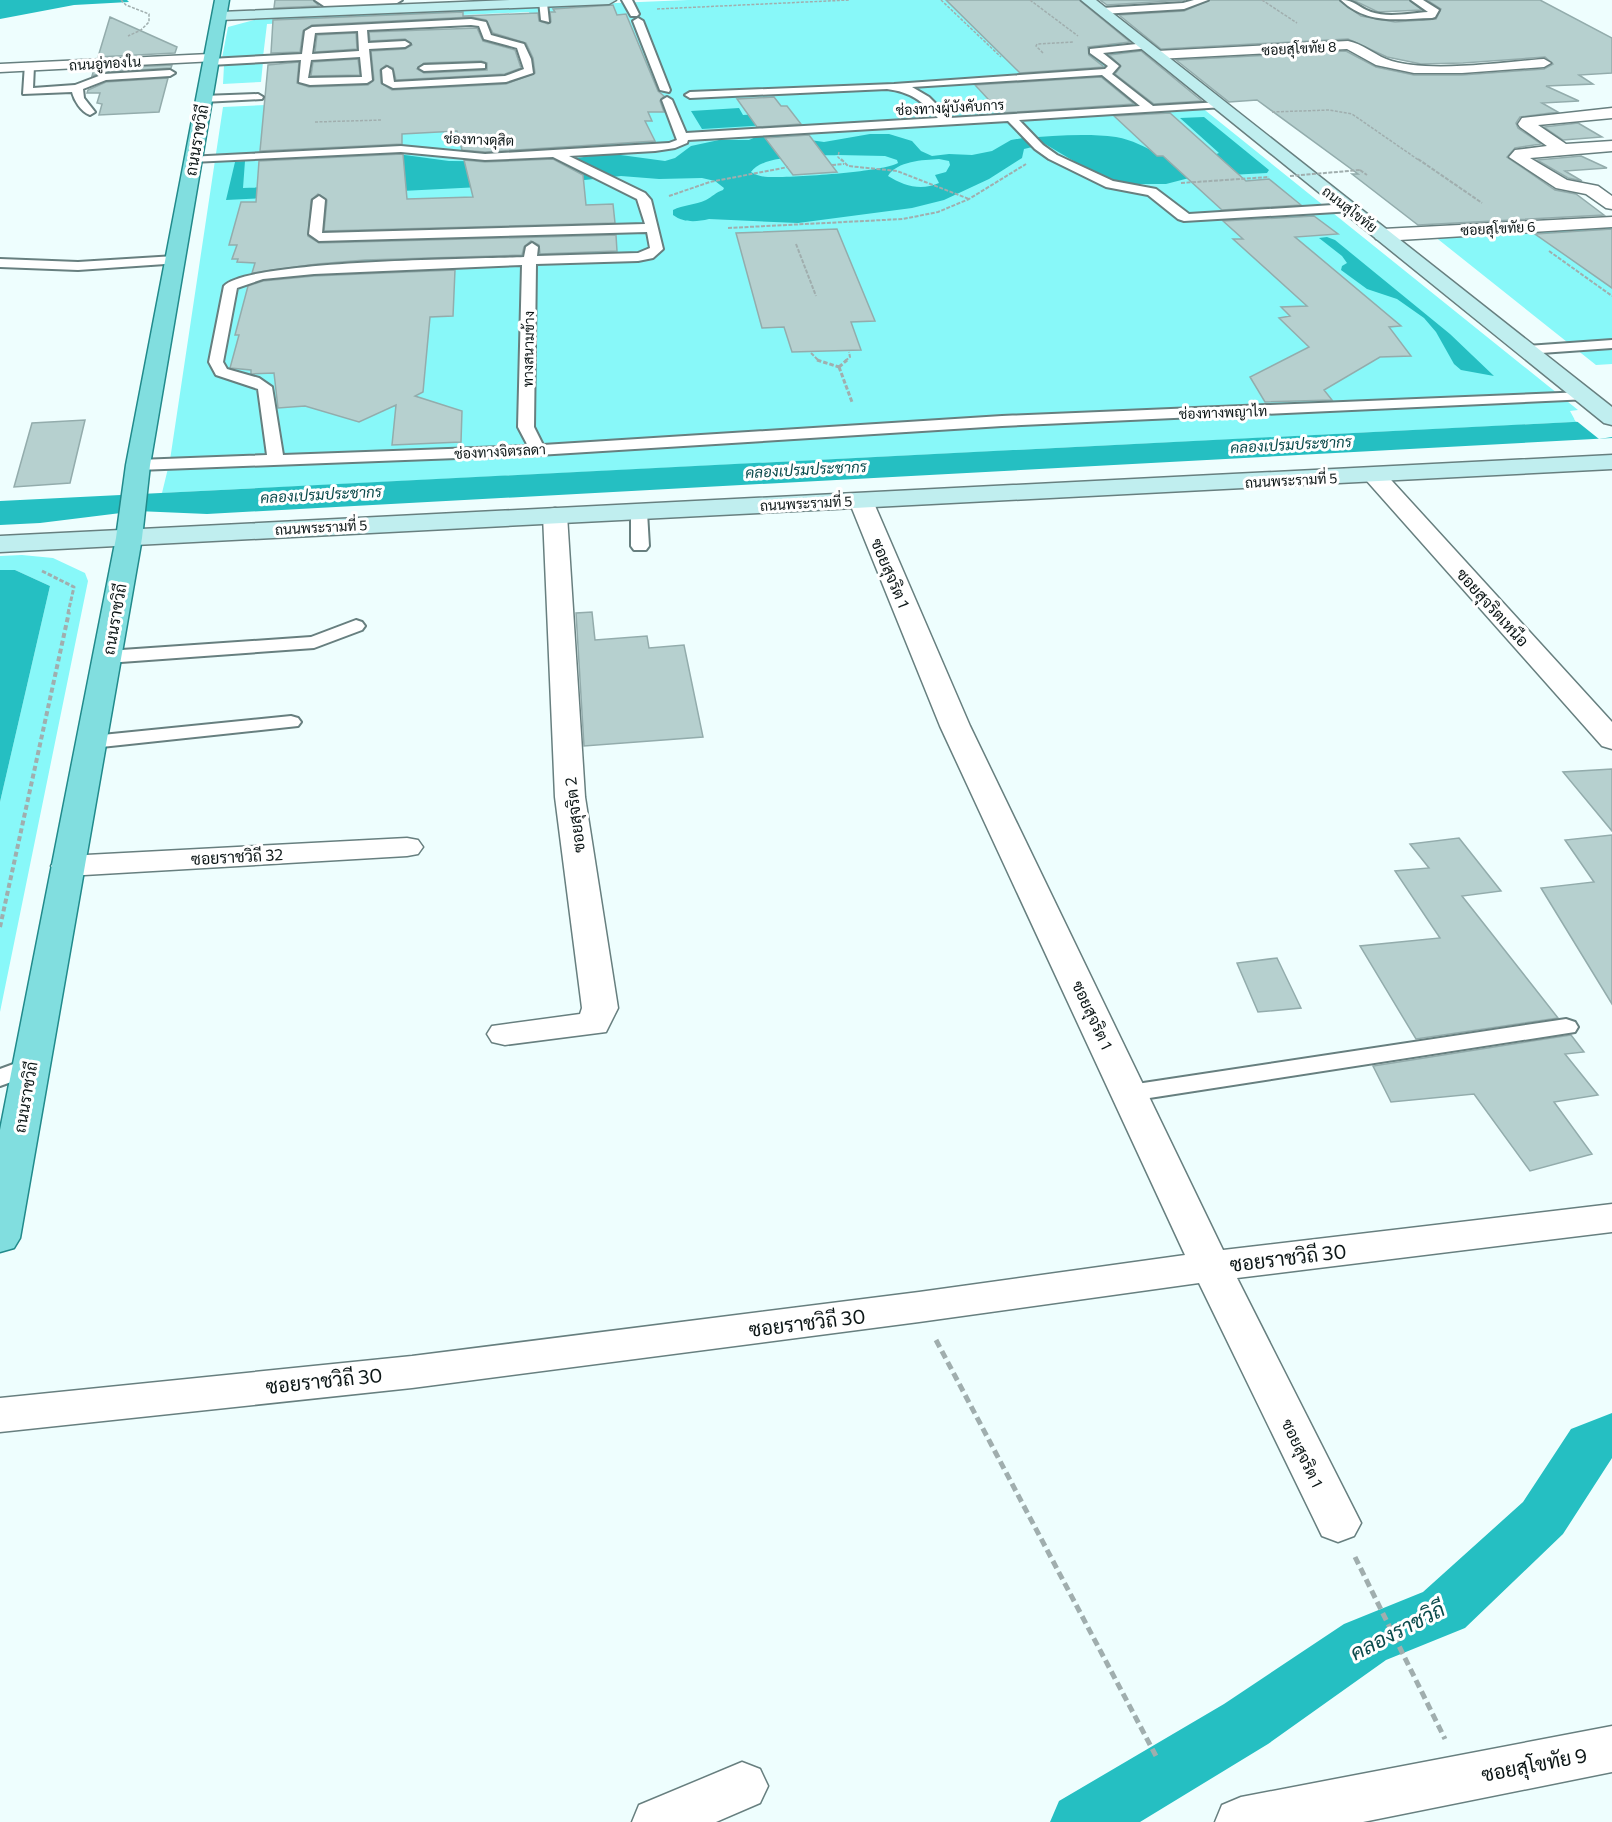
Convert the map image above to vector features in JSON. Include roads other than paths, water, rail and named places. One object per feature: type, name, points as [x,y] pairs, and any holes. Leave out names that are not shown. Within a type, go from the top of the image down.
[{"type":"main road","name":"ถนนราชวิถี","points":[[0,1238],[67,866],[92,742],[132,514],[138,465],[221,8]]},
{"type":"street","points":[[221,8],[609,0]]},
{"type":"street","name":"ถนนสุโขทัย","points":[[1095,5],[1598,407]]},
{"type":"street","name":"ซอยสุโขทัย 8","points":[[1151,50],[1348,45],[1358,48],[1381,62],[1414,69],[1462,69],[1544,63]]},
{"type":"street","name":"ถนนอู่ทองใน","points":[[0,68],[210,60]]},
{"type":"street","points":[[1563,149],[1526,124],[1528,121],[1612,113]]},
{"type":"street","points":[[1612,146],[1563,149],[1521,154],[1517,157],[1562,184],[1586,188],[1612,184]]},
{"type":"street","points":[[1586,188],[1612,204]]},
{"type":"street","name":"ซอยสุโขทัย 6","points":[[1383,235],[1612,222]]},
{"type":"street","name":"ถนนพระรามที่ 5","points":[[0,544],[132,514],[555,515],[1612,462]]},
{"type":"street","name":"ซอยสุจริตเหนือ","points":[[1374,475],[1612,740]]},
{"type":"street","name":"ซอยสุจริต 1","points":[[861,501],[956,726],[1130,1093],[1168,1179],[1338,1523]]},
{"type":"street","name":"ซอยสุจริต 2","points":[[505,1034],[593,1024],[600,1008],[570,796],[555,515]]},
{"type":"street","name":"ซอยราชวิถี 32","points":[[67,866],[406,847]]},
{"type":"street","name":"ซอยราชวิถี 30","points":[[0,1415],[412,1372],[919,1307],[1212,1266],[1612,1218]]},
{"type":"street","name":"ซอยสุโขทัย 9","points":[[1241,1822],[1452,1761],[1612,1749]]},
{"type":"street","points":[[658,1822],[742,1786]]},
{"type":"lane","points":[[320,0],[324,3],[397,0]]},
{"type":"lane","points":[[627,0],[681,136]]},
{"type":"lane","points":[[1095,5],[1184,6],[1203,0]]},
{"type":"lane","points":[[1346,0],[1367,15],[1394,17],[1432,15],[1434,10],[1416,0]]},
{"type":"lane","points":[[542,3],[548,26]]},
{"type":"lane","points":[[362,27],[367,80],[310,82],[303,80],[312,30],[362,27],[478,22],[483,24],[487,37],[517,43],[524,49],[529,71],[497,80],[393,86],[388,83],[387,70]]},
{"type":"lane","points":[[210,60],[306,57],[405,44]]},
{"type":"lane","points":[[654,95],[684,98],[690,95],[887,86],[928,81],[1107,72],[1114,66],[1094,51],[1096,49],[1151,50]]},
{"type":"lane","points":[[29,66],[27,92],[77,88],[104,77],[170,73]]},
{"type":"lane","points":[[410,69],[481,66]]},
{"type":"lane","points":[[366,71],[399,69]]},
{"type":"lane","points":[[1107,72],[1150,109]]},
{"type":"lane","points":[[887,86],[910,88],[921,94],[945,118],[943,122]]},
{"type":"lane","points":[[77,88],[79,98],[90,112]]},
{"type":"lane","points":[[203,99],[258,97]]},
{"type":"lane","name":"ช่องทางผู้บังคับการ","points":[[681,136],[1150,109],[1226,110]]},
{"type":"lane","points":[[1011,118],[1044,151],[1110,184],[1152,192],[1182,216],[1188,218],[1349,208]]},
{"type":"lane","name":"ช่องทางดุสิต","points":[[192,159],[401,149],[463,157],[562,156],[671,146],[683,141],[681,136]]},
{"type":"lane","points":[[319,200],[315,234],[320,237],[401,251],[530,260],[648,255],[657,249],[645,200],[641,196],[562,156]]},
{"type":"lane","points":[[276,461],[265,387],[252,379],[232,377],[220,372],[216,362],[231,286],[237,281],[401,251],[652,228]]},
{"type":"lane","name":"ทางสนามข้าง","points":[[532,245],[526,427],[538,450]]},
{"type":"lane","points":[[0,262],[78,266],[175,260]]},
{"type":"lane","points":[[1527,350],[1612,344]]},
{"type":"lane","name":"ช่องทางพญาไท","points":[[862,429],[1002,421],[1598,407]]},
{"type":"lane","name":"ช่องทางจิตรลดา","points":[[138,465],[538,450],[862,429]]},
{"type":"lane","points":[[639,512],[640,546]]},
{"type":"lane","points":[[107,657],[314,642],[356,626]]},
{"type":"lane","points":[[92,742],[291,722]]},
{"type":"lane","points":[[1130,1093],[1566,1027]]},
{"type":"lane","points":[[0,1078],[30,1066]]},
{"type":"water","points":[[0,0],[127,0],[129,2],[74,5],[0,19]]},
{"type":"water","points":[[739,108],[743,115],[762,114],[770,125],[702,129],[691,111]]},
{"type":"water","points":[[1204,117],[1269,170],[1267,173],[1193,177],[1166,184],[1136,184],[1114,180],[1082,166],[1045,144],[1024,149],[1022,158],[989,179],[944,200],[912,208],[798,223],[709,219],[690,221],[673,215],[673,210],[706,200],[723,190],[724,188],[715,181],[702,178],[659,179],[621,176],[557,183],[226,200],[235,162],[245,161],[243,188],[268,187],[322,157],[330,155],[390,153],[449,161],[556,162],[606,153],[665,161],[675,158],[691,146],[719,140],[749,140],[758,136],[775,135],[824,142],[870,134],[889,134],[912,141],[921,151],[932,156],[972,155],[992,151],[1011,140],[1023,138],[1081,135],[1122,138],[1172,158],[1198,158],[1219,153],[1180,118]],"holes":[[[838,155],[885,156],[897,160],[898,163],[856,172],[814,175],[766,177],[751,172],[757,166],[778,159]],[[939,159],[949,161],[950,165],[946,172],[935,175],[939,183],[919,187],[888,176],[904,164]]]},
{"type":"water","points":[[1327,237],[1335,240],[1450,334],[1494,376],[1461,370],[1454,364],[1436,332],[1424,318],[1397,299],[1367,289],[1341,270],[1342,266],[1347,263],[1342,256],[1319,238]]},
{"type":"water","name":"คลองเปรมประชากร","points":[[1612,420],[1612,438],[207,514],[137,511],[40,523],[0,525],[0,501]]},
{"type":"water","points":[[0,570],[15,570],[50,586],[0,802]]},
{"type":"waterway","name":"คลองราชวิถี","points":[[1082,1822],[1246,1724],[1365,1642],[1444,1610],[1543,1518],[1590,1444],[1612,1434]]}]
